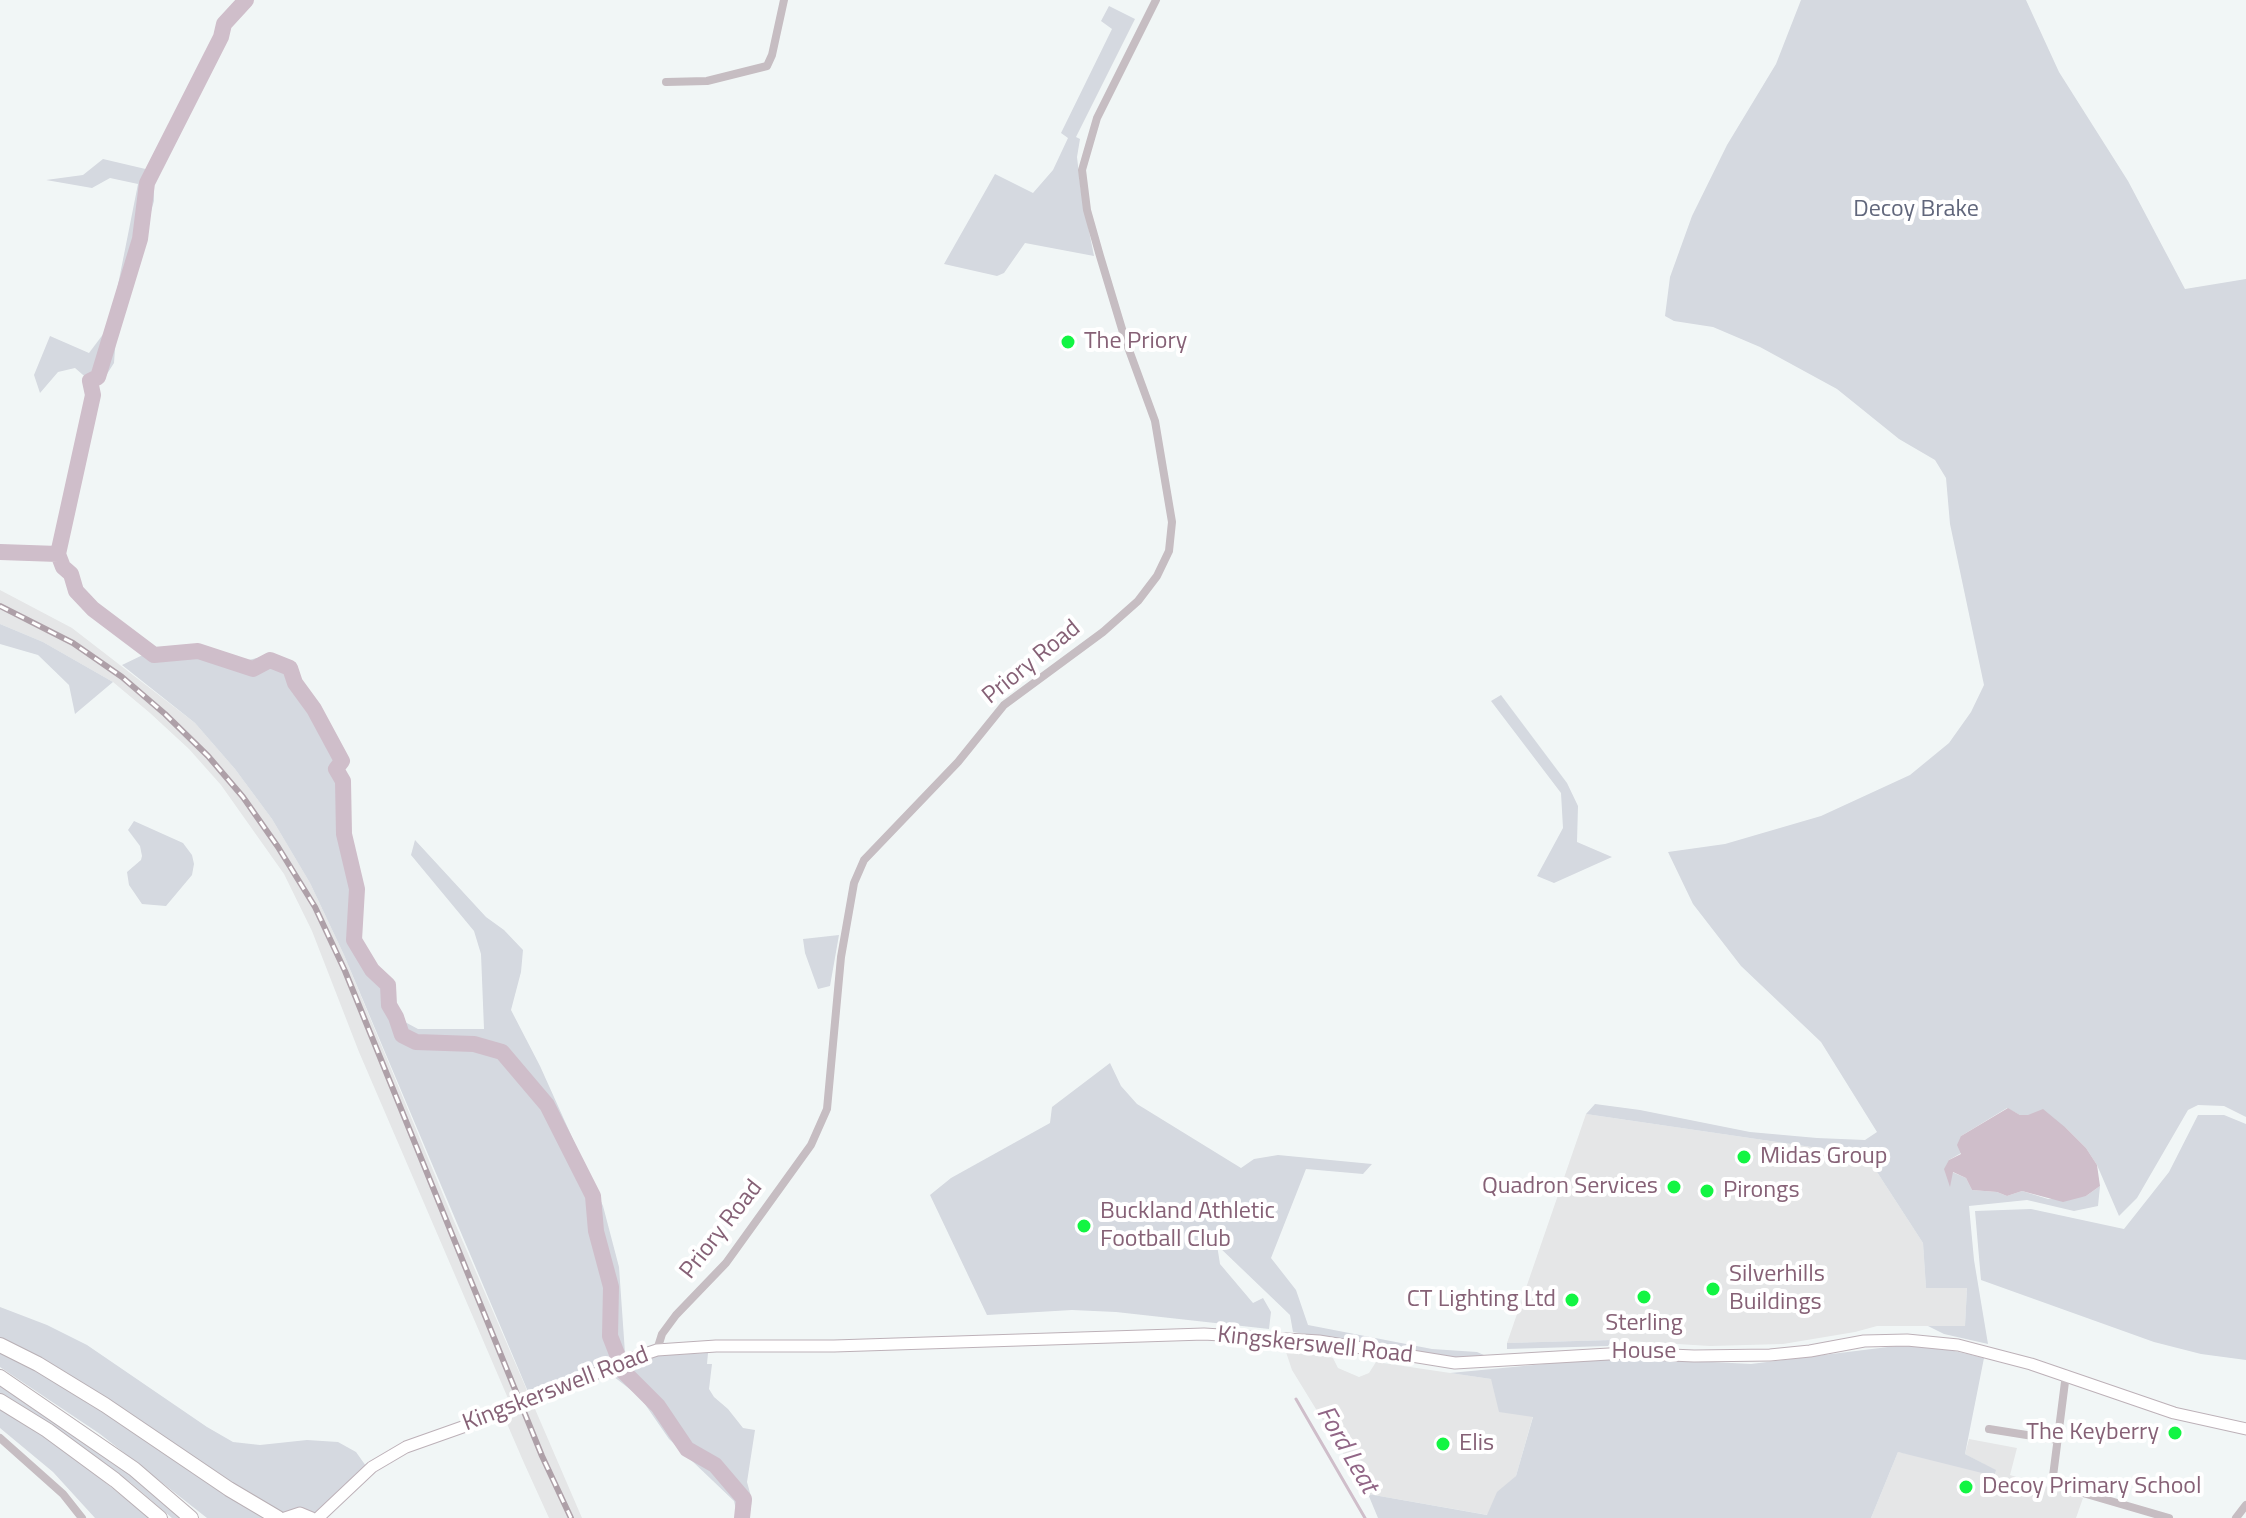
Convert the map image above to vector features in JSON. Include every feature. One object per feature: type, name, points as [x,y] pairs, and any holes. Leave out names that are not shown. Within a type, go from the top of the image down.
[{"type":"highway","points":[[0,1345],[105,1405],[229,1489],[278,1518]]},
{"type":"highway","points":[[0,1377],[134,1469],[191,1518]]},
{"type":"highway","points":[[0,1401],[47,1430],[160,1518]]},
{"type":"street","points":[[666,82],[707,81],[767,66],[784,0]]},
{"type":"street","name":"Priory Road","points":[[657,1350],[662,1334],[676,1315],[726,1263],[811,1145],[827,1109],[841,957],[854,883],[864,860],[958,762],[1004,705],[1103,632],[1138,601],[1157,576],[1169,551],[1172,522],[1155,421],[1125,339],[1087,210],[1082,170],[1097,118],[1156,0]]},
{"type":"street","name":"Kingskerswell Road","points":[[315,1518],[372,1467],[406,1447],[505,1412],[657,1350],[716,1346],[834,1346],[1204,1334],[1319,1341],[1455,1363],[1626,1353],[1770,1355],[1864,1341],[1907,1340],[1958,1345],[2066,1374],[2174,1413],[2246,1429]]},
{"type":"street","points":[[2066,1374],[2052,1484],[2169,1518]]},
{"type":"street","points":[[1989,1429],[2058,1440]]},
{"type":"street","points":[[0,1438],[63,1494],[82,1518]]},
{"type":"street","points":[[2236,1518],[2246,1505]]},
{"type":"street","points":[[285,1518],[300,1513],[315,1518]]},
{"type":"shaded area","points":[[0,590],[72,628],[195,723],[235,769],[272,819],[310,883],[344,955],[582,1518],[549,1518],[505,1419],[514,1415],[510,1403],[359,1052],[312,931],[284,874],[221,785],[189,749],[150,713],[113,682],[43,642],[0,624]]},
{"type":"shaded area","points":[[2008,1108],[2020,1115],[2043,1109],[2066,1128],[2086,1148],[2097,1165],[2100,1186],[2086,1196],[2063,1202],[2022,1191],[2007,1196],[1972,1190],[1966,1178],[1953,1172],[1950,1187],[1944,1169],[1949,1160],[1961,1154],[1957,1145],[1961,1136]]},
{"type":"shaded area","points":[[1586,1114],[1866,1155],[1923,1243],[1926,1288],[1967,1287],[1965,1326],[1877,1326],[1783,1344],[1710,1346],[1612,1340],[1507,1343]]},
{"type":"shaded area","points":[[1283,1343],[1333,1358],[1338,1368],[1359,1377],[1369,1373],[1376,1362],[1491,1379],[1533,1416],[1516,1476],[1488,1515],[1368,1494],[1292,1370]]},
{"type":"shaded area","name":"Decoy Primary School","points":[[1969,1439],[2017,1448],[2010,1475],[2083,1498],[2076,1518],[1871,1518],[1898,1452],[1995,1470],[1965,1454]]},
{"type":"green space","name":"Decoy Brake","points":[[1801,0],[2026,0],[2059,72],[2128,181],[2185,289],[2246,279],[2246,1117],[2224,1106],[2198,1105],[2188,1110],[2137,1198],[2119,1216],[2097,1165],[2086,1148],[2066,1128],[2020,1115],[2007,1108],[1961,1136],[1961,1153],[1949,1160],[1950,1184],[1952,1172],[1966,1178],[1972,1190],[2007,1196],[2022,1191],[2048,1199],[2086,1196],[2100,1186],[2098,1206],[2074,1211],[2027,1200],[1969,1206],[1974,1260],[1988,1344],[1944,1334],[1928,1326],[1965,1326],[1967,1288],[1926,1288],[1923,1243],[1866,1155],[1586,1114],[1595,1104],[1750,1132],[1865,1140],[1877,1132],[1821,1042],[1741,966],[1693,904],[1668,852],[1725,844],[1821,816],[1910,775],[1949,743],[1971,712],[1984,685],[1950,524],[1946,478],[1935,460],[1899,439],[1837,389],[1760,347],[1713,327],[1674,321],[1665,316],[1670,277],[1692,216],[1727,145],[1776,64]]},
{"type":"green space","points":[[1109,6],[1135,19],[1076,137],[1080,139],[1077,157],[1081,191],[1094,256],[1025,243],[1004,273],[997,276],[944,264],[995,174],[1033,193],[1053,170],[1068,138],[1061,133],[1112,29],[1101,21]]},
{"type":"green space","points":[[103,159],[154,171],[154,201],[116,336],[114,363],[100,385],[75,368],[58,372],[40,393],[34,375],[50,336],[89,353],[110,325],[138,184],[110,178],[92,188],[46,180],[83,175]]},
{"type":"green space","points":[[0,624],[43,642],[113,682],[75,714],[69,685],[38,655],[0,644]]},
{"type":"green space","points":[[190,649],[244,661],[270,655],[290,668],[295,683],[314,709],[342,761],[336,770],[343,781],[344,834],[357,889],[354,940],[372,970],[388,985],[405,1022],[418,1029],[484,1029],[481,954],[474,931],[411,855],[415,840],[486,917],[523,950],[511,1010],[540,1066],[603,1206],[619,1267],[625,1353],[529,1394],[344,955],[310,883],[272,819],[235,769],[195,723],[122,665],[149,652]]},
{"type":"green space","points":[[1501,695],[1567,783],[1578,806],[1577,842],[1612,857],[1554,883],[1537,876],[1563,828],[1561,793],[1491,701]]},
{"type":"green space","points":[[134,821],[183,843],[192,855],[192,875],[166,906],[142,904],[129,885],[127,872],[142,856],[140,846],[128,830]]},
{"type":"green space","points":[[839,935],[830,986],[818,989],[803,939]]},
{"type":"green space","name":"Buckland Athletic Football Club","points":[[1110,1063],[1121,1086],[1137,1104],[1241,1168],[1254,1159],[1278,1155],[1372,1164],[1363,1174],[1306,1169],[1271,1258],[1296,1290],[1308,1325],[1432,1349],[1484,1355],[1460,1358],[1432,1356],[1293,1332],[1290,1315],[1217,1245],[1220,1264],[1253,1303],[1263,1298],[1271,1312],[1269,1329],[1116,1312],[1072,1310],[987,1315],[930,1195],[951,1178],[1050,1123],[1052,1107]]},
{"type":"green space","points":[[2198,1115],[2224,1115],[2246,1124],[2246,1360],[2201,1354],[2154,1342],[1981,1280],[1975,1211],[2031,1209],[2124,1229],[2169,1172]]},
{"type":"green space","points":[[0,1307],[87,1345],[233,1442],[260,1445],[307,1440],[338,1442],[356,1452],[366,1466],[317,1513],[281,1515],[114,1403],[0,1340]]},
{"type":"green space","points":[[1612,1340],[1608,1346],[1507,1349],[1507,1343]]},
{"type":"green space","points":[[1904,1345],[1946,1349],[1984,1358],[1965,1454],[1996,1470],[1994,1476],[1898,1452],[1871,1518],[1378,1518],[1368,1494],[1487,1515],[1497,1492],[1516,1476],[1533,1417],[1499,1412],[1491,1379],[1450,1373],[1618,1357],[1751,1364]]},
{"type":"green space","points":[[0,1350],[50,1377],[267,1518],[207,1518],[100,1434],[0,1367]]},
{"type":"green space","points":[[708,1353],[707,1364],[712,1364],[709,1389],[743,1428],[755,1430],[747,1482],[752,1500],[749,1518],[738,1518],[734,1501],[669,1439],[640,1397],[609,1373],[652,1356]]},
{"type":"green space","points":[[0,1381],[72,1425],[188,1518],[172,1518],[131,1483],[0,1395]]},
{"type":"green space","points":[[0,1407],[44,1434],[150,1518],[95,1518],[53,1472],[0,1428]]},
{"type":"waterway","points":[[58,554],[93,395],[90,381],[98,377],[140,239],[147,183],[221,37],[224,24],[246,0]]},
{"type":"waterway","points":[[0,552],[58,554],[63,567],[71,574],[76,591],[93,609],[154,655],[198,651],[253,669],[270,660],[290,668],[295,683],[314,709],[342,761],[336,769],[343,781],[344,834],[357,889],[354,940],[372,970],[388,985],[389,1005],[402,1035],[416,1042],[474,1044],[502,1052],[547,1105],[593,1196],[596,1231],[611,1287],[610,1336],[624,1372],[658,1406],[687,1449],[715,1465],[744,1499],[742,1518]]},
{"type":"waterway","name":"Ford Leat","points":[[1296,1399],[1365,1518]]},
{"type":"railway","points":[[0,606],[73,643],[122,677],[165,714],[208,756],[243,797],[278,847],[315,907],[345,971],[542,1456],[571,1518]]},
{"type":"place","name":"The Priory","points":[[1068,342]]},
{"type":"place","name":"Midas Group","points":[[1744,1157]]},
{"type":"place","name":"Quadron Services","points":[[1674,1187]]},
{"type":"place","name":"Pirongs","points":[[1707,1191]]},
{"type":"place","name":"Buckland Athletic Football Club","points":[[1084,1226]]},
{"type":"place","name":"Silverhills Buildings","points":[[1713,1289]]},
{"type":"place","name":"Sterling House","points":[[1644,1297]]},
{"type":"place","name":"CT Lighting Ltd","points":[[1572,1300]]},
{"type":"place","name":"The Keyberry","points":[[2175,1433]]},
{"type":"place","name":"Elis","points":[[1443,1444]]},
{"type":"place","name":"Decoy Primary School","points":[[1966,1487]]}]
